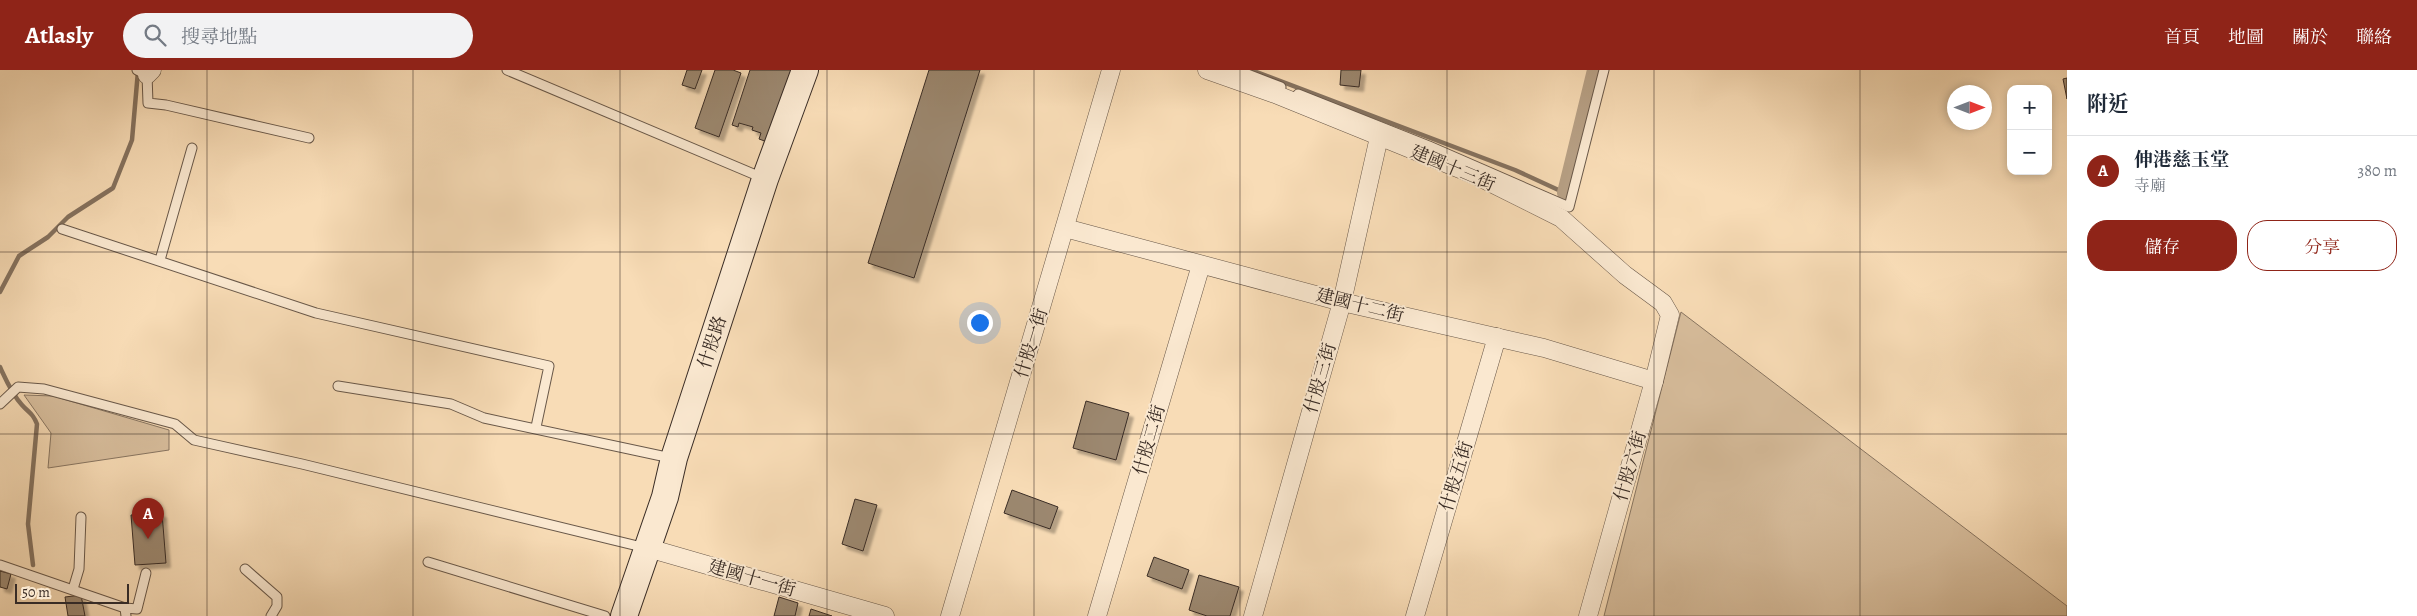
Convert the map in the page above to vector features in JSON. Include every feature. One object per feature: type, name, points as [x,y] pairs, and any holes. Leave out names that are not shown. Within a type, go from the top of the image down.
[{"type":"street","name":"什股路","points":[[624,616],[665,497],[674,458],[766,179],[805,70]]},
{"type":"street","name":"什股一街","points":[[950,616],[1066,228],[1111,70]]},
{"type":"street","name":"建國十三街","points":[[1207,70],[1275,94],[1477,176],[1561,218],[1626,275],[1663,303],[1670,315]]},
{"type":"street","name":"什股三街","points":[[1253,616],[1342,302],[1379,137]]},
{"type":"street","name":"建國十二街","points":[[1066,228],[1342,302],[1497,337],[1654,380]]},
{"type":"street","name":"什股二街","points":[[1098,616],[1201,265]]},
{"type":"street","name":"什股六街","points":[[1588,616],[1654,380],[1670,315]]},
{"type":"street","name":"什股五街","points":[[1415,616],[1497,337]]},
{"type":"street","name":"建國十一街","points":[[648,548],[885,616]]},
{"type":"lane","points":[[507,70],[766,179]]},
{"type":"lane","points":[[1237,70],[1429,146],[1569,207],[1604,70]]},
{"type":"lane","points":[[145,72],[148,103],[166,104],[309,138]]},
{"type":"lane","points":[[160,260],[192,148]]},
{"type":"lane","points":[[62,228],[316,313],[549,366],[536,428]]},
{"type":"lane","points":[[338,386],[451,404],[484,418],[674,458]]},
{"type":"lane","points":[[0,404],[18,387],[44,389],[176,424],[194,440],[520,516],[648,548]]},
{"type":"lane","points":[[73,589],[79,569],[81,517]]},
{"type":"lane","points":[[428,562],[605,616]]},
{"type":"lane","points":[[0,565],[73,589],[125,612],[137,609],[146,572]]},
{"type":"lane","points":[[244,569],[277,597],[277,606],[272,616]]},
{"type":"shaded area","points":[[1681,312],[2067,606],[2067,616],[1604,616]]},
{"type":"shaded area","points":[[24,395],[53,396],[169,430],[169,450],[48,468],[51,433]]},
{"type":"building","points":[[687,70],[702,70],[695,89],[682,85]]},
{"type":"building","points":[[715,70],[733,70],[741,73],[719,137],[695,128]]},
{"type":"building","points":[[750,70],[797,70],[784,148],[759,139],[761,133],[752,130],[753,127],[739,123],[738,127],[732,125]]},
{"type":"building","points":[[929,70],[980,70],[914,278],[868,263]]},
{"type":"building","points":[[1341,70],[1361,70],[1359,87],[1340,85]]},
{"type":"building","points":[[2067,78],[2067,99],[2063,79]]},
{"type":"building","points":[[1086,401],[1129,413],[1116,460],[1073,448]]},
{"type":"building","points":[[1012,490],[1058,507],[1050,529],[1004,513]]},
{"type":"building","points":[[855,499],[877,505],[863,551],[842,544]]},
{"type":"building","points":[[162,513],[166,563],[135,565],[131,515]]},
{"type":"building","points":[[1154,557],[1189,570],[1182,589],[1147,576]]},
{"type":"building","points":[[0,571],[11,574],[7,589],[0,587]]},
{"type":"building","points":[[1199,575],[1239,587],[1230,616],[1207,616],[1189,610]]},
{"type":"building","points":[[81,595],[85,616],[68,616],[65,597]]},
{"type":"building","points":[[779,597],[798,603],[795,616],[774,616]]},
{"type":"building","points":[[811,609],[832,616],[809,616]]},
{"type":"waterway","points":[[1251,70],[1515,170],[1565,193]]},
{"type":"waterway","points":[[1565,193],[1595,70]]},
{"type":"waterway","points":[[0,292],[19,256],[48,237],[68,217],[113,188],[132,140],[138,71]]},
{"type":"waterway","points":[[0,367],[15,396],[32,415],[37,424],[28,524],[33,565]]},
{"type":"place","name":"伸港慈玉堂","points":[[148,539]]}]
